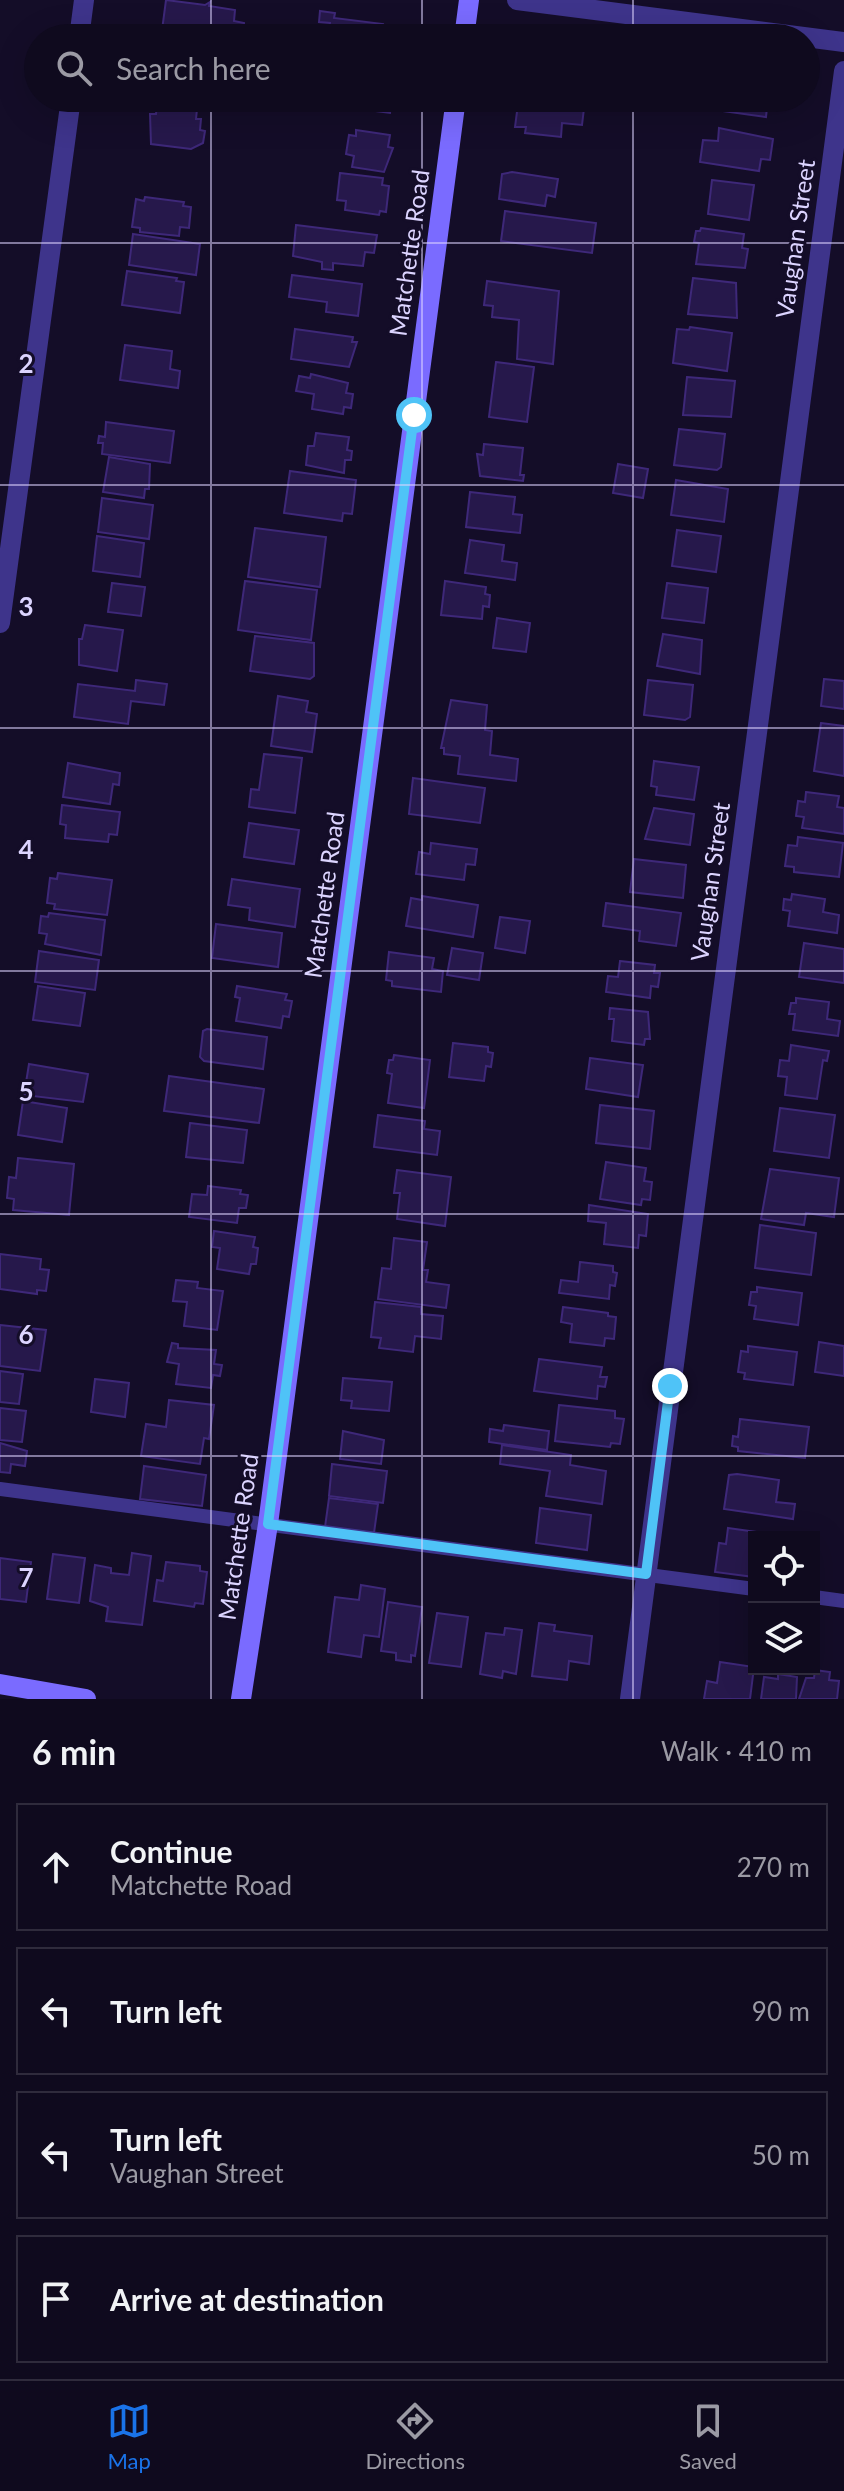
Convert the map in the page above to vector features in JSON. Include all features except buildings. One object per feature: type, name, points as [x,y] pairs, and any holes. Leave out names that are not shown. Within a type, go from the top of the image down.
[{"type":"main road","points":[[466,24],[469,0]]},
{"type":"main road","name":"Matchette Road","points":[[241,1699],[268,1524],[454,112]]},
{"type":"main road","points":[[0,1684],[86,1699]]},
{"type":"street","points":[[81,24],[84,0]]},
{"type":"street","points":[[517,0],[704,24]]},
{"type":"street","points":[[820,39],[844,42]]},
{"type":"street","name":"Vaughan Street","points":[[630,1699],[844,71]]},
{"type":"street","points":[[0,623],[69,112]]},
{"type":"lane","points":[[0,1489],[748,1588]]},
{"type":"lane","points":[[820,1598],[844,1601]]},
{"type":"route","points":[[414,415],[268,1524],[646,1574],[670,1386]]}]
